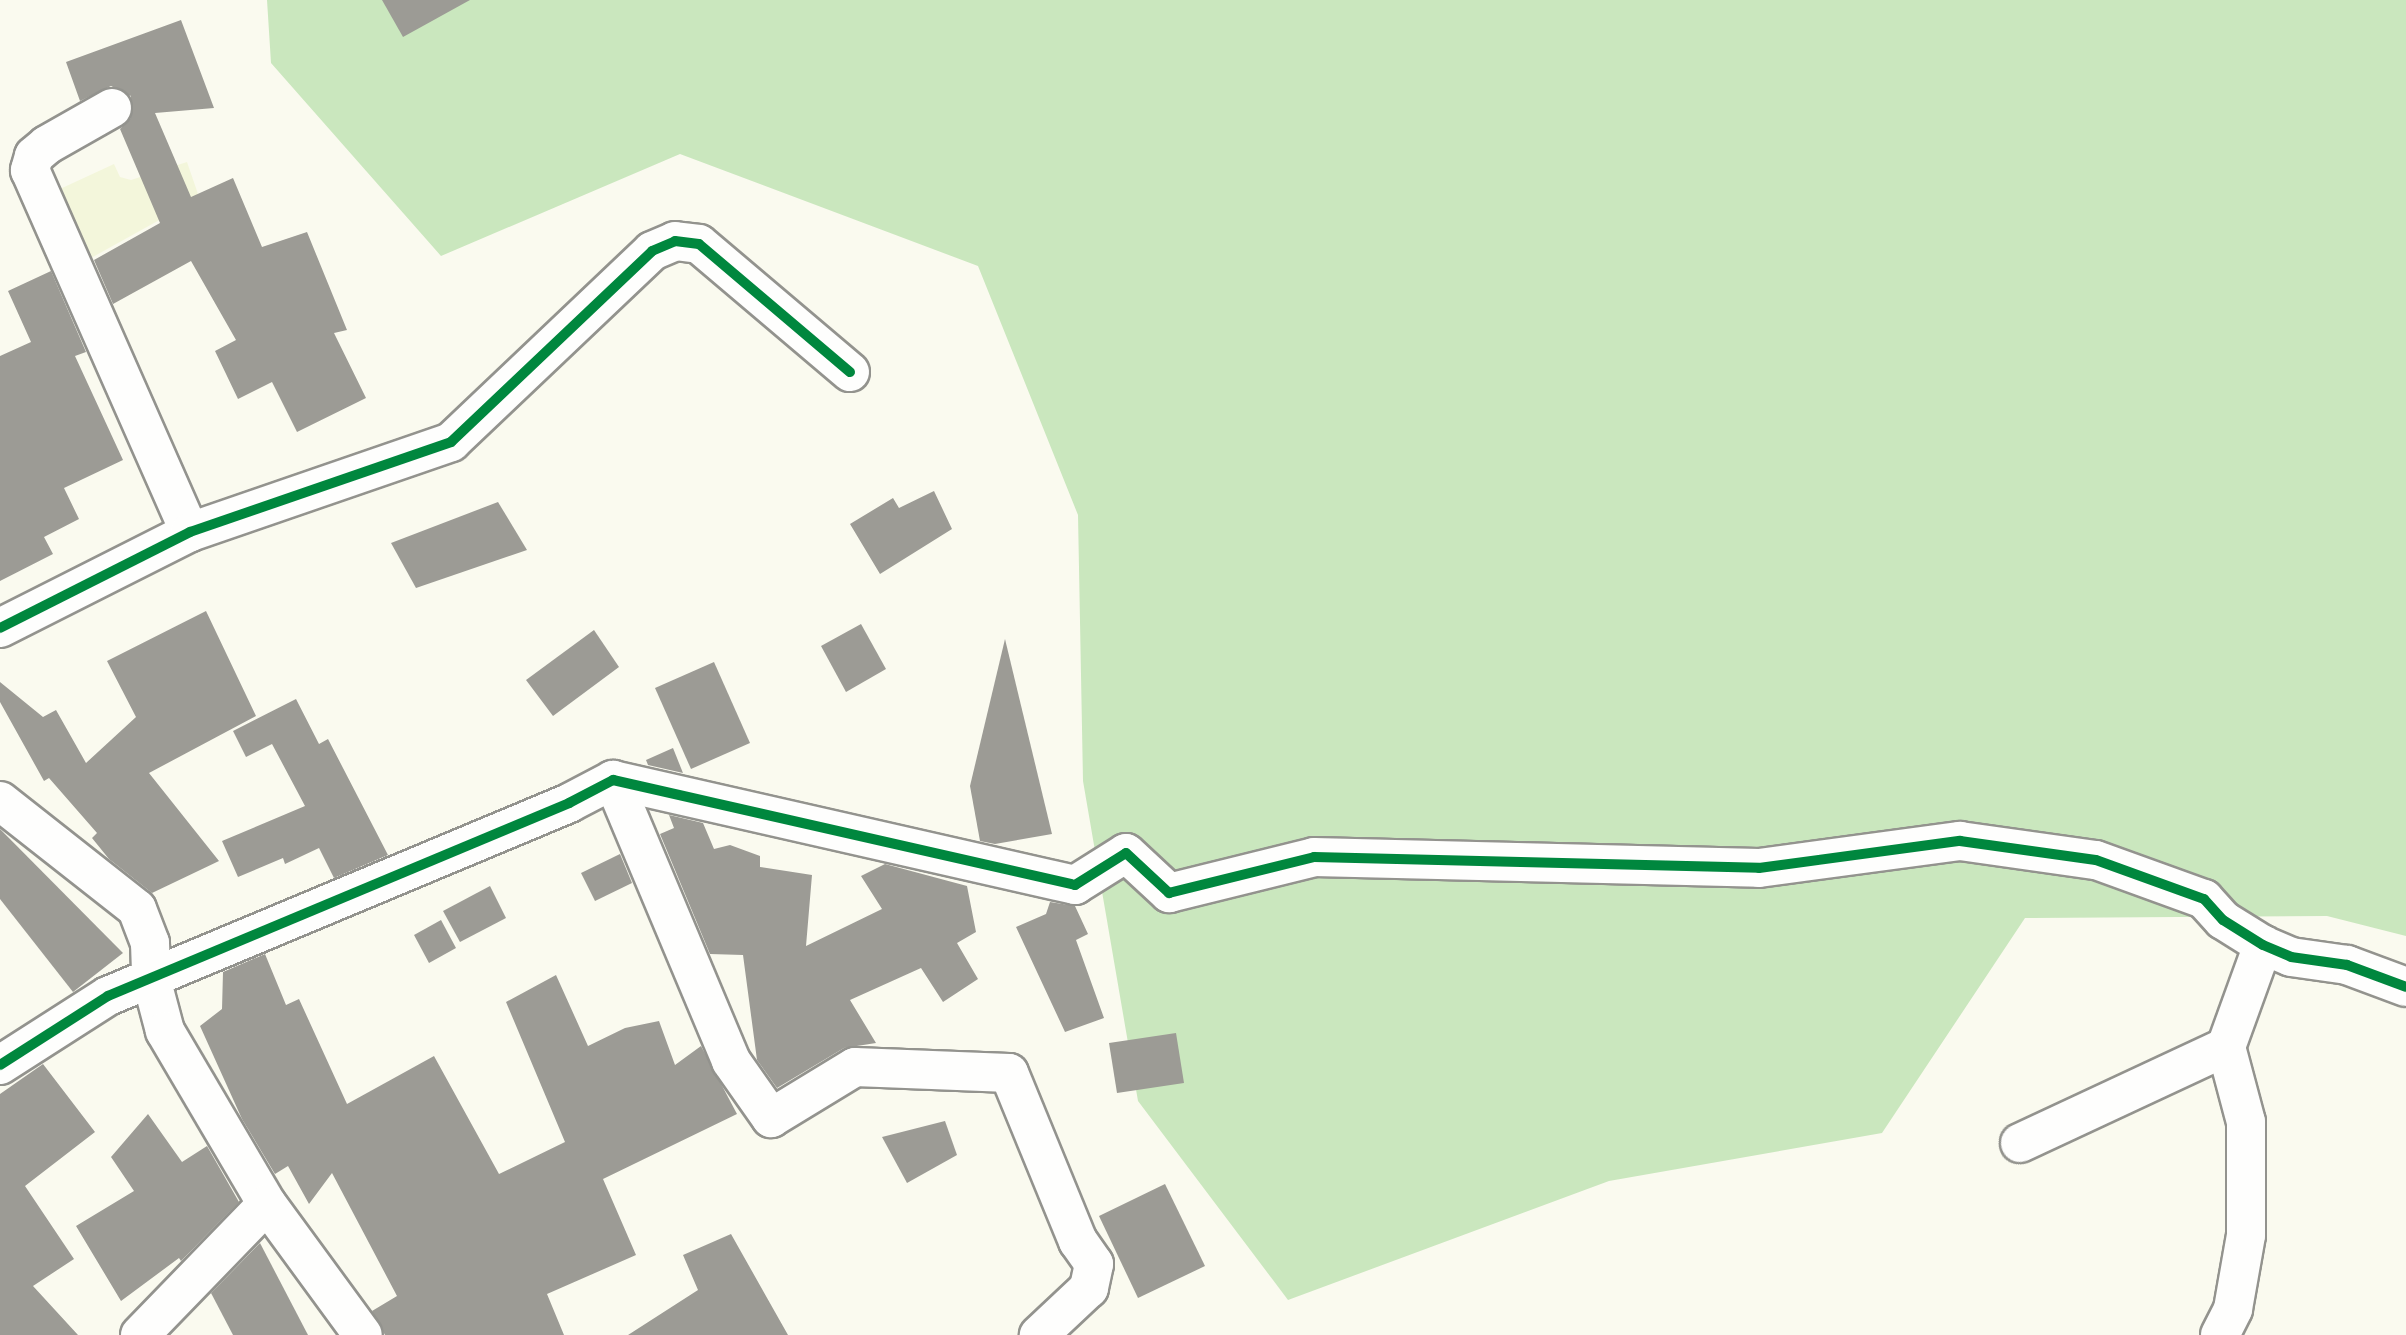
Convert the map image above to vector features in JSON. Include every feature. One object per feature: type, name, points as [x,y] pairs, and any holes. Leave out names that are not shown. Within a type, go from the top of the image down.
[{"type":"street","points":[[112,108],[47,145],[34,156],[30,170],[190,532]]},
{"type":"street","points":[[0,628],[190,532],[451,442],[652,251],[675,241],[699,244],[850,372]]},
{"type":"street","points":[[613,780],[731,1061],[771,1118],[855,1067],[1009,1073],[1078,1241],[1094,1264],[1089,1288],[1039,1335]]},
{"type":"street","points":[[0,1065],[79,1011],[269,924],[569,803],[613,780],[1051,882],[1075,885],[1126,853],[1169,893],[1314,857],[1759,868],[1960,841],[2096,860],[2204,899],[2223,920],[2263,945],[2291,957],[2347,965],[2406,987]]},
{"type":"street","points":[[0,801],[137,909],[150,943],[151,978],[165,1031],[267,1204],[363,1335]]},
{"type":"street","points":[[2220,1335],[2233,1309],[2246,1235],[2246,1122],[2226,1047],[2263,945]]},
{"type":"street","points":[[2020,1143],[2226,1047]]},
{"type":"street","points":[[140,1335],[267,1204]]},
{"type":"green space","points":[[267,0],[2406,0],[2406,936],[2327,916],[2025,918],[1882,1133],[1609,1181],[1288,1300],[1138,1101],[1083,781],[1078,515],[978,266],[680,154],[441,256],[271,63]]},
{"type":"green space","points":[[187,162],[198,194],[190,203],[91,258],[60,189],[114,164],[120,177],[131,180]]},
{"type":"building","points":[[382,0],[470,0],[403,37]]},
{"type":"building","points":[[181,20],[214,108],[155,113],[191,197],[233,178],[262,247],[307,232],[347,330],[334,333],[366,398],[297,432],[272,382],[238,399],[215,351],[236,340],[191,261],[113,304],[94,260],[160,223],[120,129],[131,118],[131,96],[111,86],[80,101],[66,62]]},
{"type":"building","points":[[51,271],[86,352],[75,356],[123,460],[64,488],[79,519],[44,537],[53,554],[0,581],[0,356],[31,342],[8,291]]},
{"type":"building","points":[[934,491],[952,529],[880,574],[850,524],[893,498],[899,508]]},
{"type":"building","points":[[498,502],[527,550],[416,588],[391,543]]},
{"type":"building","points":[[206,611],[256,716],[149,773],[219,861],[152,893],[109,859],[92,838],[97,833],[49,778],[44,781],[0,702],[0,682],[43,717],[56,710],[86,763],[136,717],[107,661]]},
{"type":"building","points":[[861,624],[886,669],[846,692],[821,646]]},
{"type":"building","points":[[594,630],[619,667],[553,716],[526,680]]},
{"type":"building","points":[[1005,639],[1052,834],[995,844],[980,841],[970,786]]},
{"type":"building","points":[[714,662],[750,743],[691,769],[655,688]]},
{"type":"building","points":[[296,699],[319,744],[328,739],[388,855],[334,878],[319,848],[285,864],[283,858],[238,877],[222,841],[305,806],[272,744],[246,757],[233,731]]},
{"type":"building","points":[[673,748],[683,773],[648,765],[646,760]]},
{"type":"building","points":[[669,815],[703,823],[714,849],[730,845],[760,856],[760,867],[812,875],[806,946],[882,909],[861,876],[885,864],[967,886],[976,932],[957,943],[978,979],[943,1002],[921,968],[850,1000],[876,1043],[844,1048],[777,1088],[757,1060],[743,955],[710,954],[660,834],[674,828]]},
{"type":"building","points":[[0,829],[123,953],[73,992],[0,899]]},
{"type":"building","points":[[620,854],[632,883],[595,901],[581,873]]},
{"type":"building","points":[[490,886],[506,918],[460,942],[443,911]]},
{"type":"building","points":[[1050,902],[1075,906],[1088,934],[1076,940],[1104,1018],[1065,1032],[1016,927],[1046,914]]},
{"type":"building","points":[[441,920],[456,948],[429,963],[414,935]]},
{"type":"building","points":[[265,954],[286,1005],[299,999],[347,1104],[434,1056],[499,1174],[565,1142],[506,1002],[556,975],[588,1046],[625,1028],[659,1021],[675,1065],[701,1046],[737,1114],[603,1179],[636,1255],[547,1294],[564,1335],[385,1335],[372,1311],[397,1296],[332,1173],[309,1204],[288,1166],[275,1174],[242,1119],[200,1026],[222,1009],[223,972]]},
{"type":"building","points":[[1176,1033],[1184,1083],[1117,1093],[1109,1043]]},
{"type":"building","points":[[43,1064],[95,1132],[25,1186],[74,1259],[33,1286],[78,1335],[0,1335],[0,1094]]},
{"type":"building","points":[[148,1114],[182,1162],[207,1146],[239,1202],[181,1261],[179,1258],[121,1301],[76,1226],[134,1191],[111,1157]]},
{"type":"building","points":[[945,1121],[957,1155],[907,1183],[882,1137]]},
{"type":"building","points":[[1165,1184],[1205,1266],[1138,1298],[1099,1216]]},
{"type":"building","points":[[731,1234],[788,1335],[628,1335],[698,1290],[683,1255]]},
{"type":"building","points":[[260,1243],[308,1335],[233,1335],[211,1293]]},
{"type":"cycle path","points":[[0,628],[190,532],[451,442],[652,251],[675,241],[699,244],[850,372]]},
{"type":"cycle path","points":[[0,1065],[108,996],[569,803],[613,780],[1075,885],[1126,853],[1169,893],[1314,857],[1759,868],[1960,841],[2096,860],[2204,899],[2223,920],[2263,945],[2291,957],[2347,965],[2406,987]]}]
